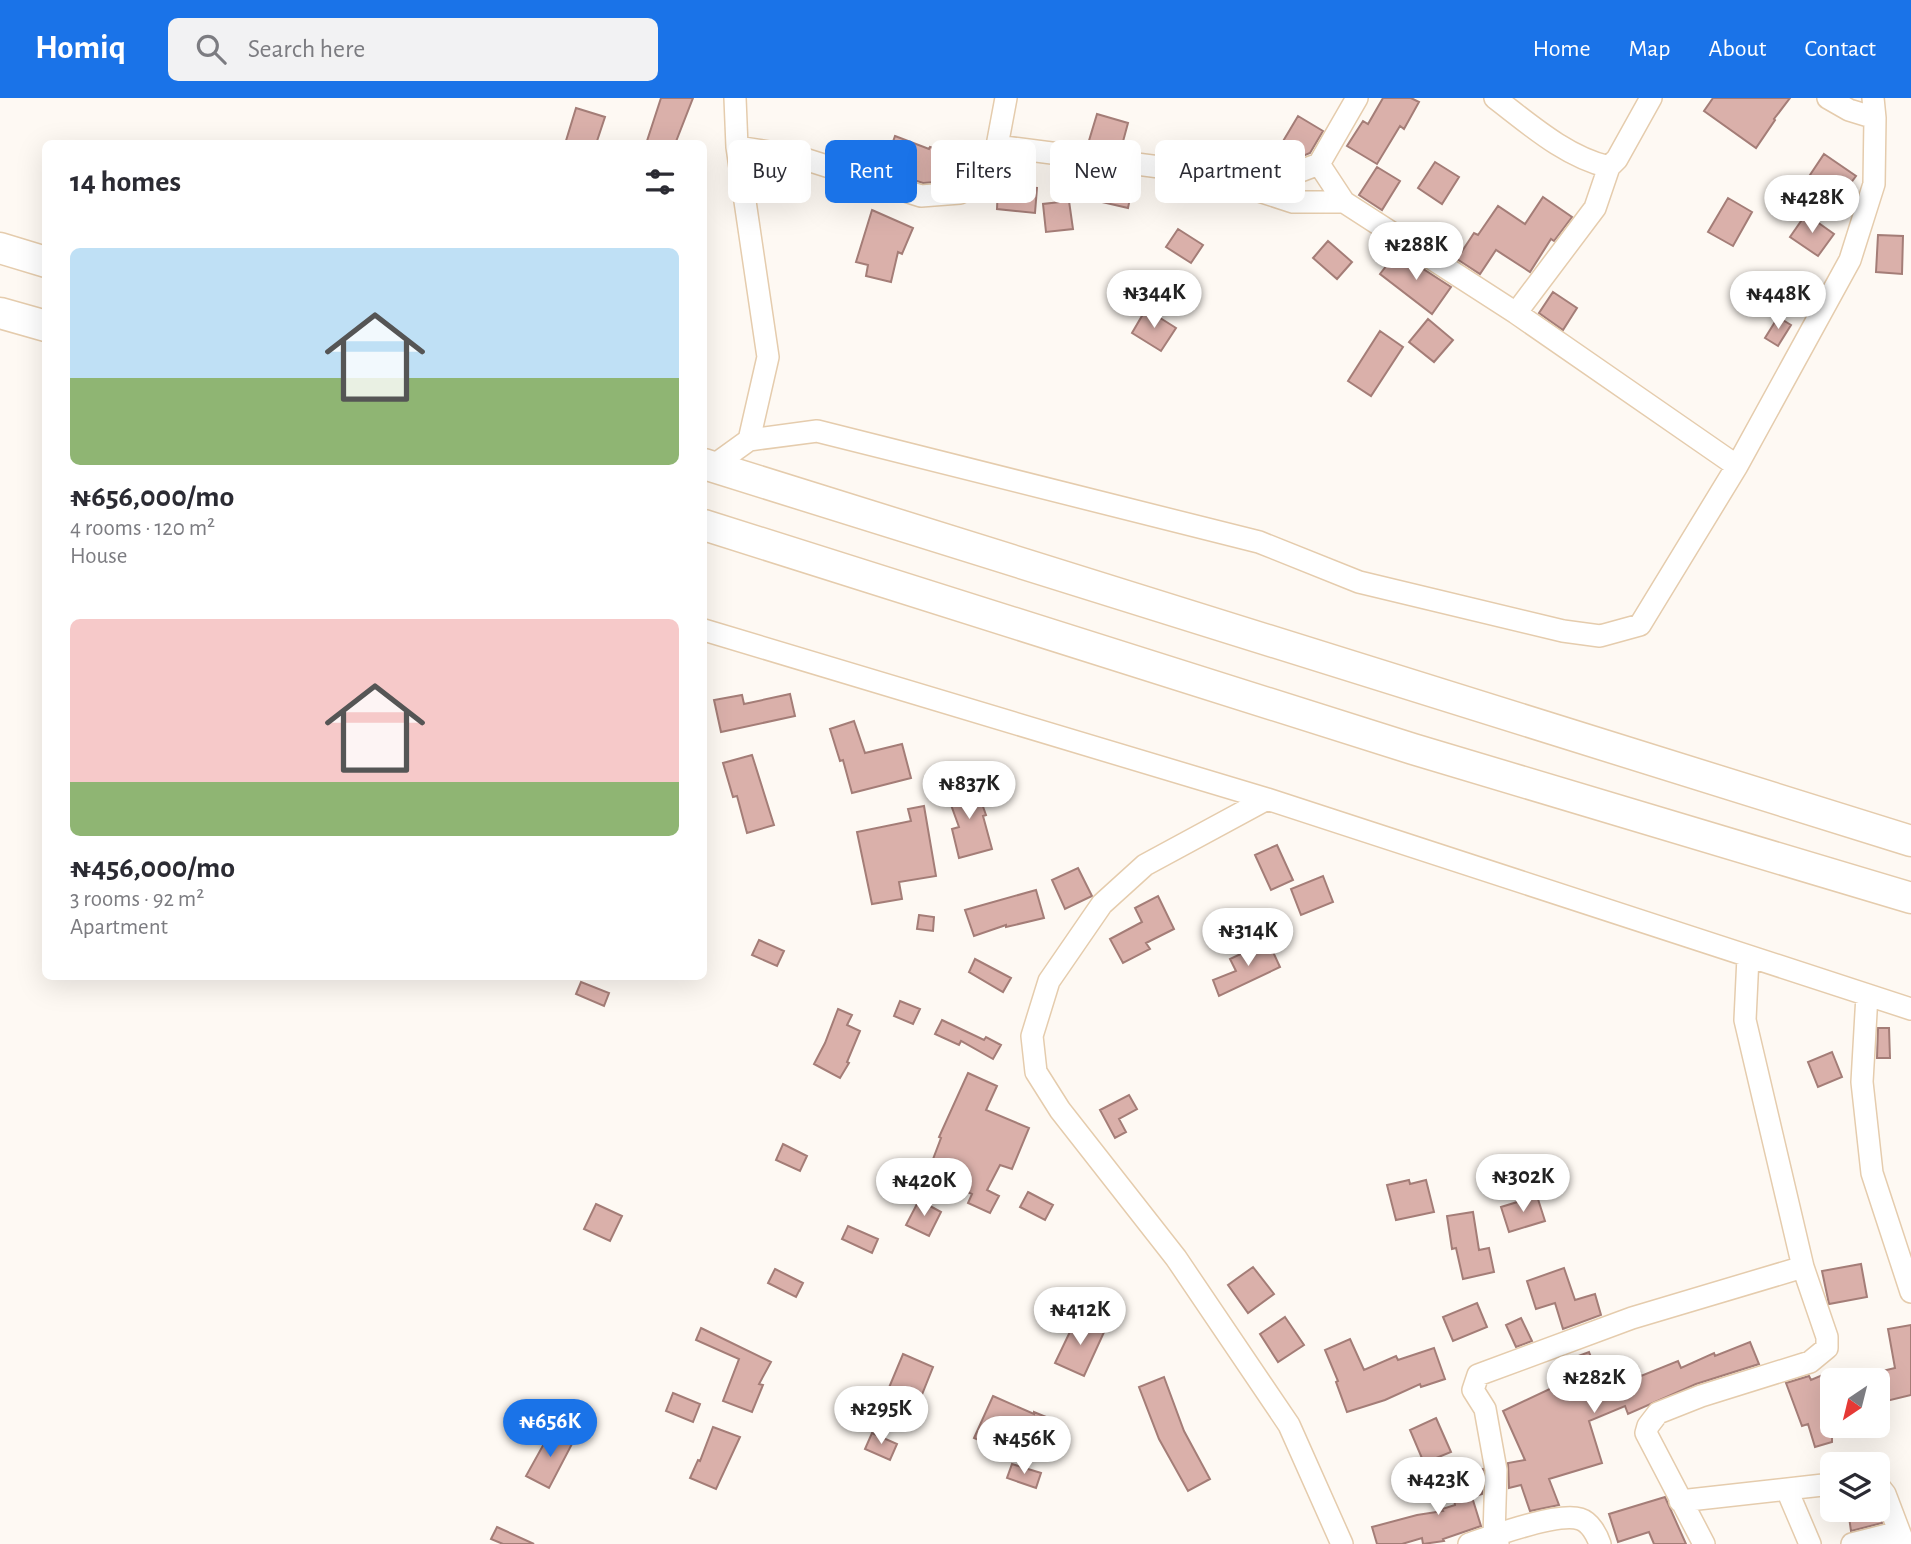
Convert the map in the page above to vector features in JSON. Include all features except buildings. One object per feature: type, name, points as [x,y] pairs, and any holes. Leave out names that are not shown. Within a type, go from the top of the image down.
[{"type":"highway","points":[[0,248],[42,261]]},
{"type":"highway","points":[[0,313],[42,326]]},
{"type":"highway","points":[[708,465],[1911,841]]},
{"type":"highway","points":[[707,527],[1413,749],[1911,898]]},
{"type":"street","points":[[735,98],[737,140]]},
{"type":"street","points":[[998,140],[1006,98]]},
{"type":"street","points":[[1305,169],[1319,164],[1357,98]]},
{"type":"street","points":[[1495,98],[1547,138],[1596,164],[1609,167]]},
{"type":"street","points":[[1516,313],[1595,208],[1609,167],[1617,159],[1651,98]]},
{"type":"street","points":[[708,465],[748,440],[817,430],[1259,541],[1359,582],[1563,631],[1600,636],[1640,625],[1737,466],[1850,260],[1874,184],[1874,108],[1849,110],[1828,98]]},
{"type":"street","points":[[1036,151],[1155,166]]},
{"type":"street","points":[[811,161],[921,196],[931,195]]},
{"type":"street","points":[[1319,164],[1344,202],[1516,313],[1737,466]]},
{"type":"street","points":[[1305,202],[1344,202]]},
{"type":"street","points":[[745,203],[768,357],[748,440]]},
{"type":"street","points":[[707,631],[1267,799],[1911,1009]]},
{"type":"street","points":[[1267,799],[1145,865],[1102,904],[1049,981],[1032,1036],[1037,1072],[1060,1110],[1176,1258],[1289,1425],[1342,1544]]},
{"type":"street","points":[[1704,1544],[1646,1433],[1648,1426],[1658,1413],[1701,1396],[1810,1362],[1827,1348],[1827,1338],[1802,1267],[1745,1020],[1748,957]]},
{"type":"street","points":[[1867,995],[1862,1082],[1872,1173],[1911,1292]]},
{"type":"street","points":[[1496,1540],[1496,1470],[1485,1409],[1473,1390],[1478,1375],[1632,1318],[1802,1267]]},
{"type":"street","points":[[1681,1501],[1820,1485]]},
{"type":"street","points":[[1787,1490],[1810,1544]]},
{"type":"street","points":[[1852,1544],[1904,1539],[1890,1506]]},
{"type":"street","points":[[1469,1544],[1496,1540],[1558,1518],[1581,1519],[1592,1528],[1600,1544]]}]
